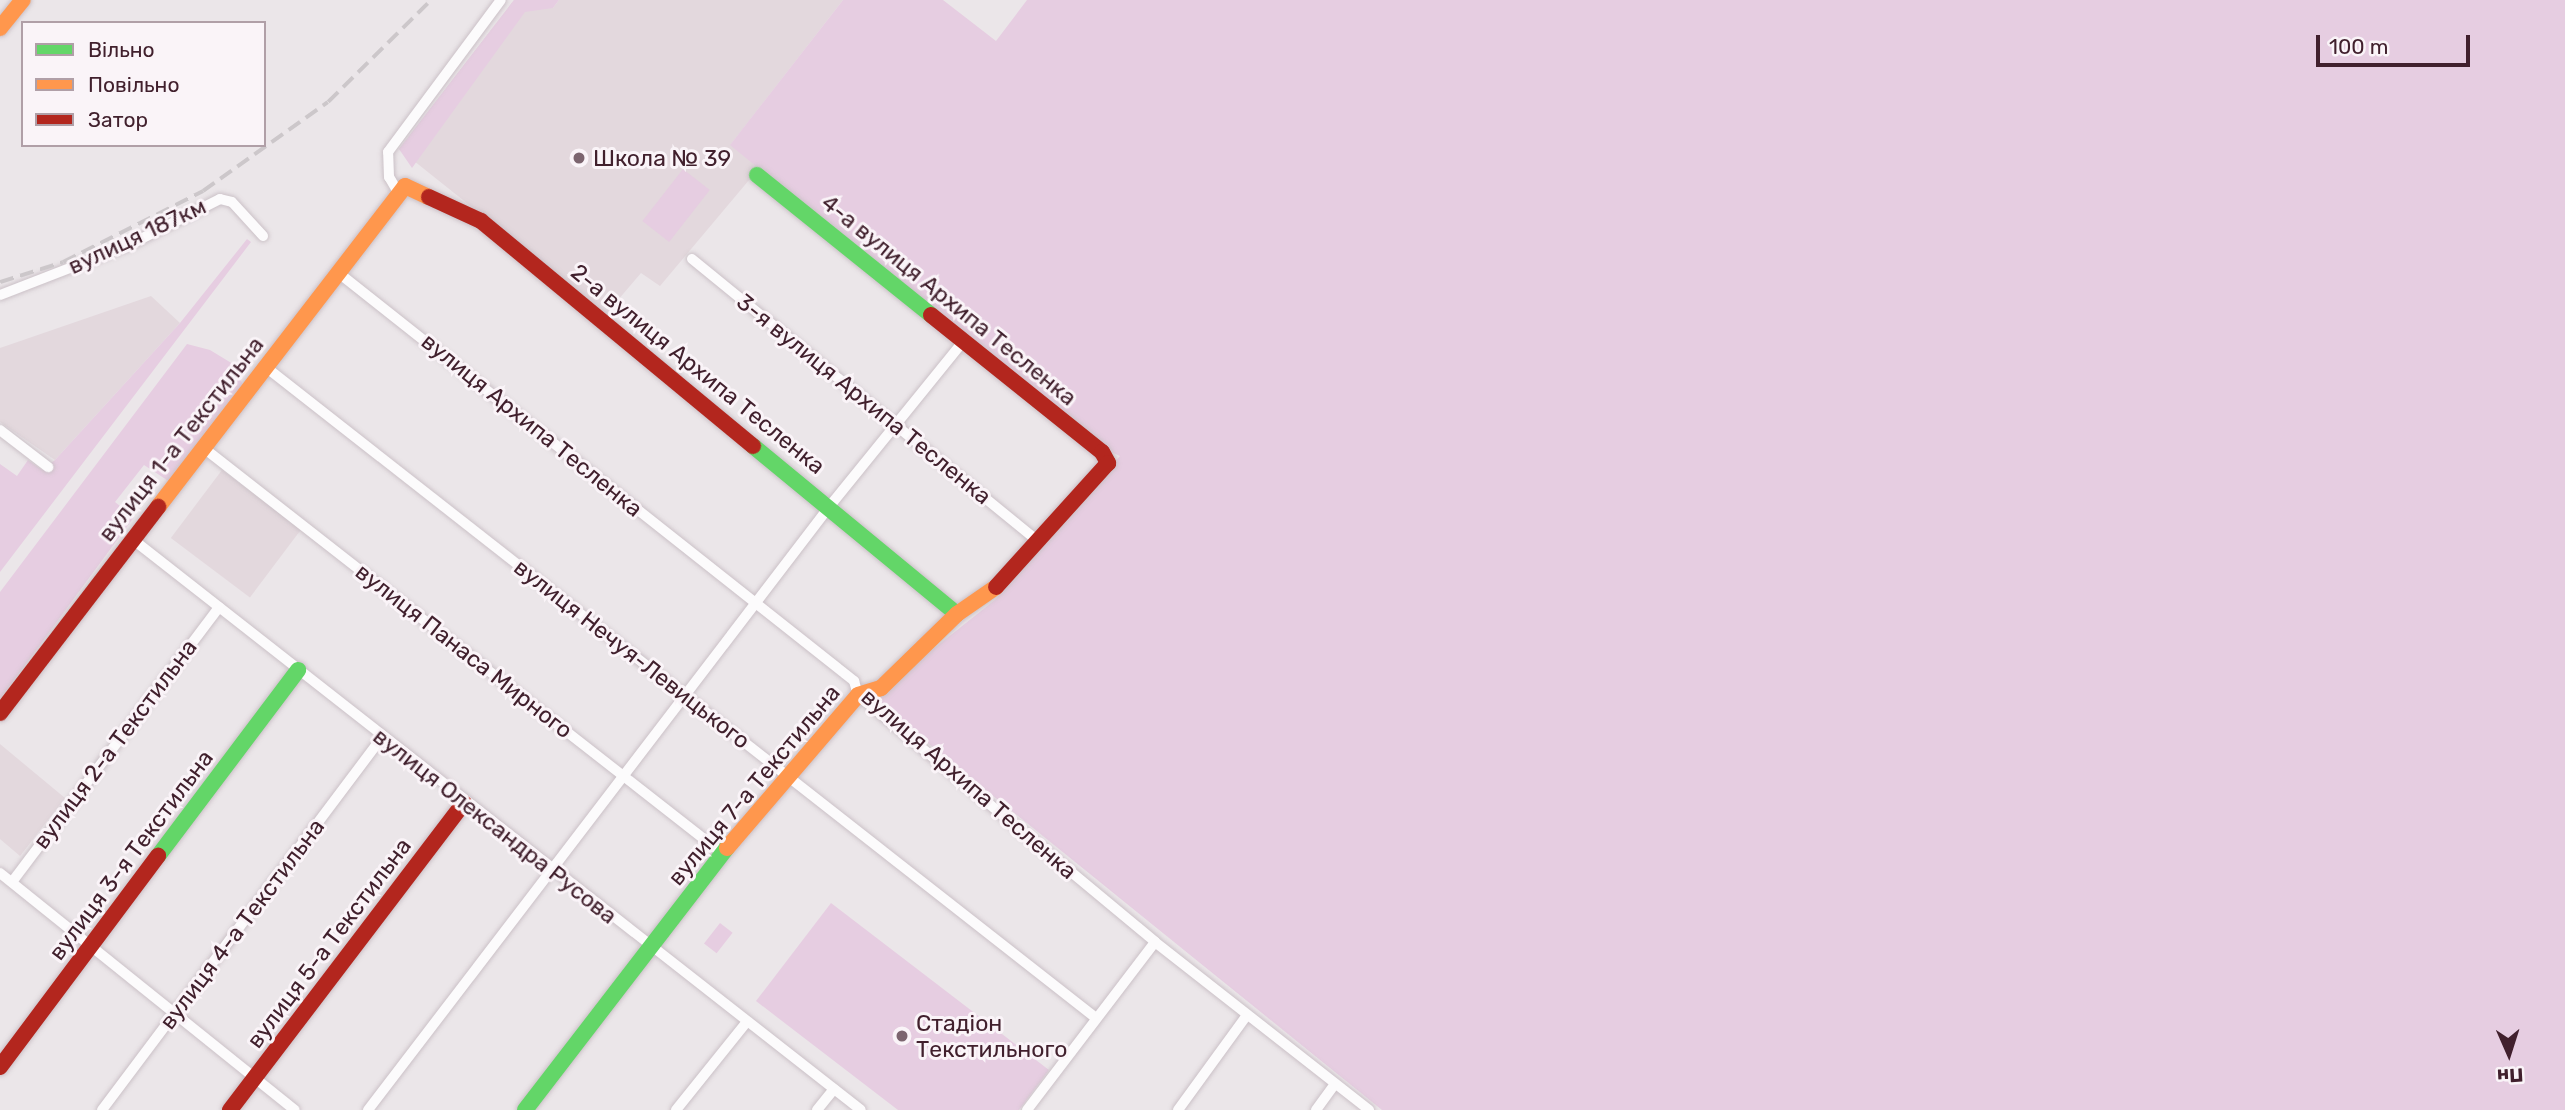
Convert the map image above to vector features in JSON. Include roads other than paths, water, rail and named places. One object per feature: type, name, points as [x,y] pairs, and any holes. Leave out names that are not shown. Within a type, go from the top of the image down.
[{"type":"street","points":[[0,28],[23,0]]},
{"type":"street","points":[[399,194],[389,177],[388,152],[500,0]]},
{"type":"street","name":"4-а вулиця Архипа Тесленка","points":[[757,175],[962,343],[1102,452],[1108,463]]},
{"type":"street","name":"2-а вулиця Архипа Тесленка","points":[[399,194],[405,186],[481,221],[957,614]]},
{"type":"street","name":"вулиця 1-а Текстильна","points":[[0,713],[131,538],[205,449],[399,194]]},
{"type":"street","name":"вулиця 187км","points":[[0,295],[129,245],[220,199],[232,202],[263,236]]},
{"type":"street","name":"3-я вулиця Архипа Тесленка","points":[[692,259],[897,423],[1036,540]]},
{"type":"street","name":"вулиця Архипа Тесленка","points":[[340,274],[854,681],[858,695],[1155,942],[1369,1110]]},
{"type":"street","points":[[368,1110],[549,869],[687,697],[829,507],[962,343]]},
{"type":"street","name":"вулиця Нечуя-Левицького","points":[[267,368],[1096,1018]]},
{"type":"street","points":[[0,430],[48,467]]},
{"type":"street","name":"вулиця Панаса Мирного","points":[[205,449],[722,853]]},
{"type":"street","name":"вулиця 7-а Текстильна","points":[[524,1110],[722,853],[858,695],[881,688],[957,614],[987,597],[1108,463]]},
{"type":"street","name":"вулиця Олександра Русова","points":[[131,538],[381,738],[861,1110]]},
{"type":"street","name":"вулиця 2-а Текстильна","points":[[0,890],[6,878],[219,607]]},
{"type":"street","name":"вулиця 3-я Текстильна","points":[[0,1067],[298,670]]},
{"type":"street","name":"вулиця 4-а Текстильна","points":[[102,1110],[381,738]]},
{"type":"street","name":"вулиця 5-а Текстильна","points":[[230,1110],[464,803]]},
{"type":"street","points":[[6,878],[93,945],[295,1110]]},
{"type":"street","points":[[1027,1110],[1155,942]]},
{"type":"street","points":[[1178,1110],[1247,1016]]},
{"type":"street","points":[[676,1110],[746,1023]]},
{"type":"street","points":[[1316,1110],[1335,1084]]},
{"type":"street","points":[[817,1110],[834,1089]]},
{"type":"railway","points":[[266,146],[328,102],[431,0]]},
{"type":"railway","points":[[0,282],[63,262],[203,191],[265,147]]},
{"type":"place","name":"Школа № 39","points":[[579,158]]},
{"type":"place","name":"Стадіон Текстильного","points":[[902,1036]]}]
